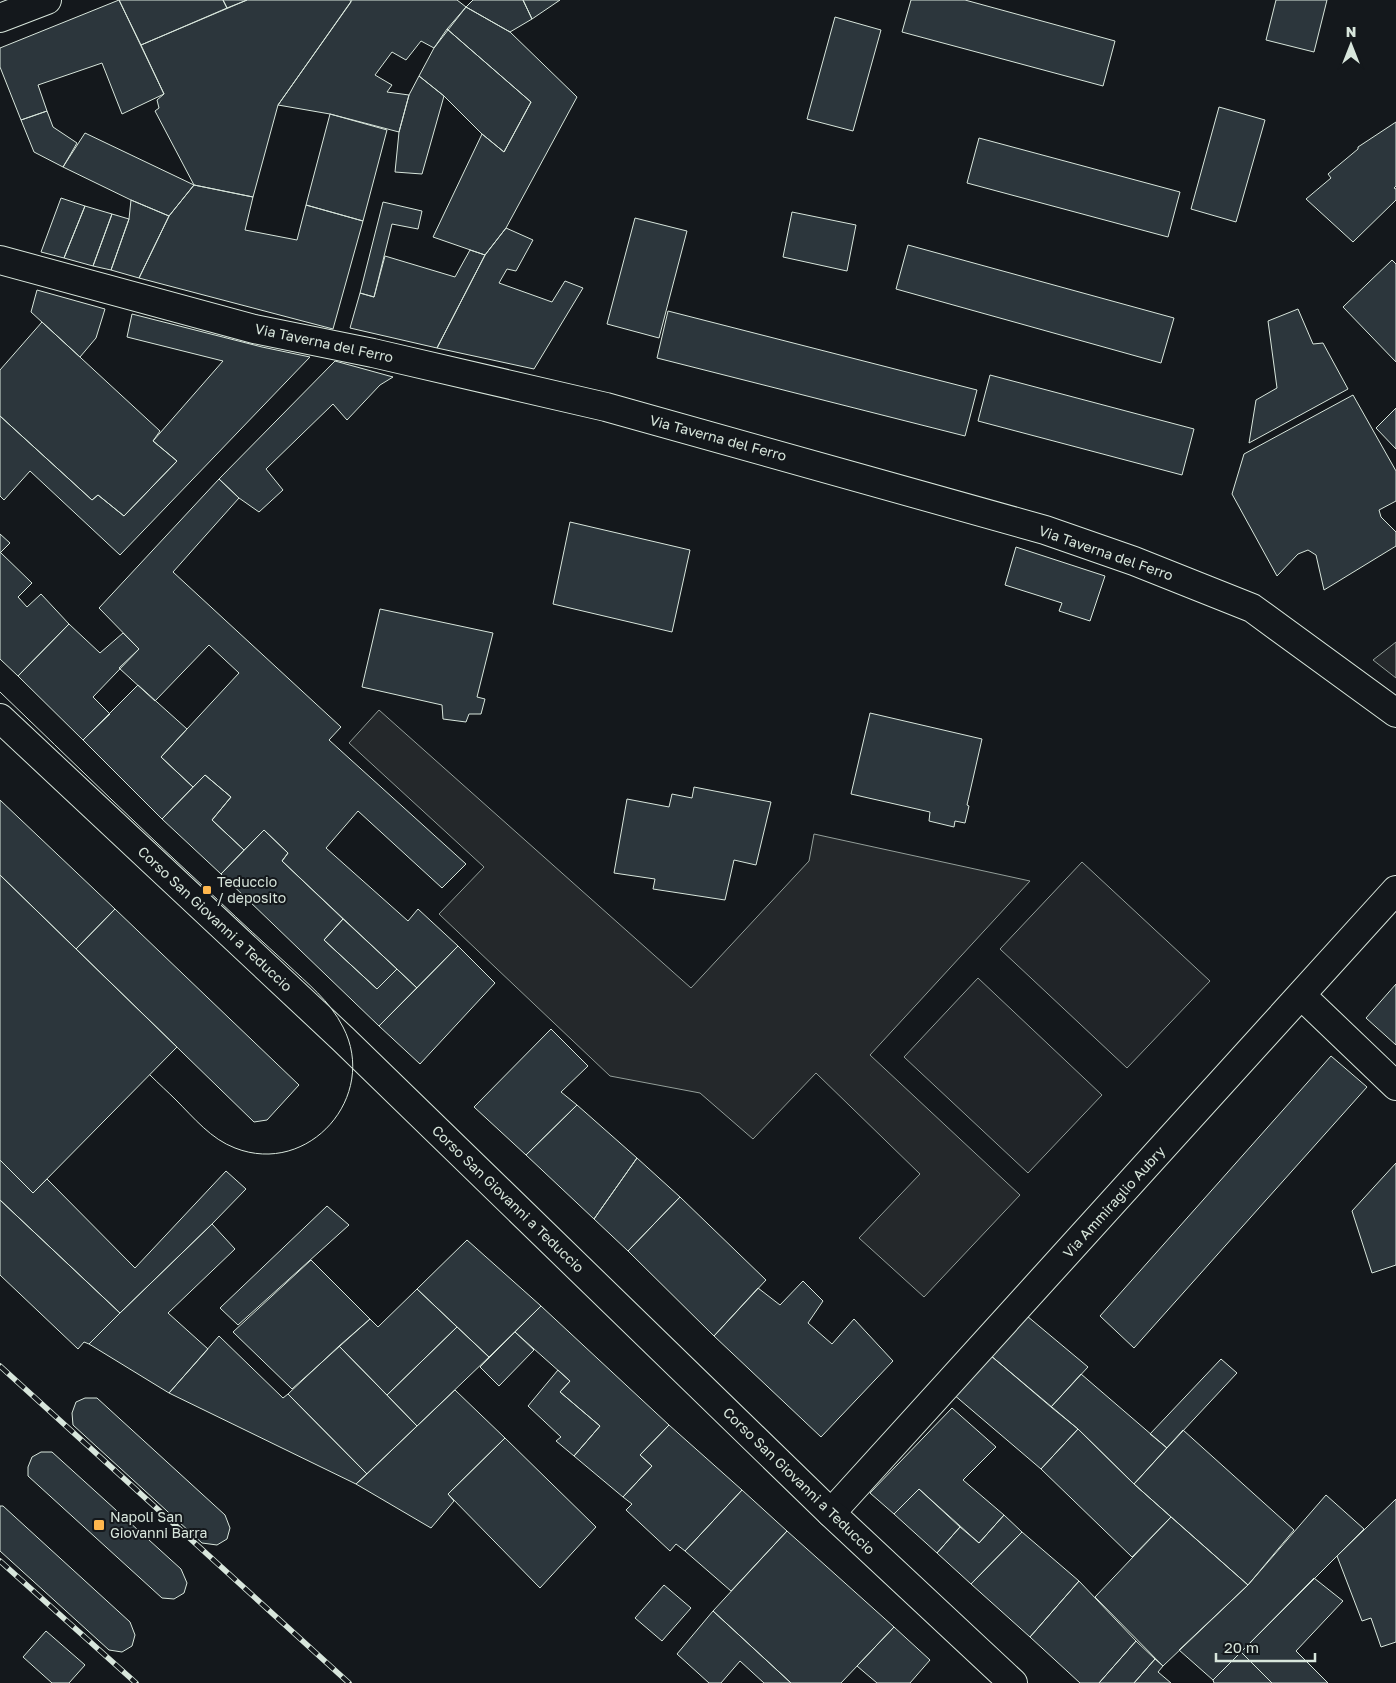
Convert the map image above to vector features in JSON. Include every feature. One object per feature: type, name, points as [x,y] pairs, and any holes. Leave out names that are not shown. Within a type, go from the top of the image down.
[{"type":"street","points":[[0,18],[47,0]]},
{"type":"street","name":"Via Taverna del Ferro","points":[[0,260],[254,329],[373,353],[606,407],[1045,530],[1134,560],[1252,608],[1396,713]]},
{"type":"street","name":"Corso San Giovanni a Teduccio","points":[[0,718],[342,1039],[831,1513],[1013,1683]]},
{"type":"street","name":"Via Ammiraglio Aubry","points":[[831,1513],[1396,890]]},
{"type":"street","points":[[1301,995],[1396,1086]]},
{"type":"shaded area","points":[[1396,642],[1396,678],[1373,660]]},
{"type":"shaded area","points":[[379,710],[691,988],[809,861],[814,834],[1030,881],[870,1055],[1020,1195],[924,1297],[859,1238],[920,1174],[816,1073],[753,1139],[700,1093],[610,1076],[439,914],[484,867],[349,743]]},
{"type":"shaded area","points":[[1082,862],[1210,981],[1127,1068],[1000,949]]},
{"type":"shaded area","points":[[978,978],[1102,1095],[1028,1173],[904,1057]]},
{"type":"building","points":[[119,0],[164,94],[122,114],[102,63],[38,85],[47,111],[21,120],[0,67],[0,48]]},
{"type":"building","points":[[119,0],[223,0],[227,8],[141,45]]},
{"type":"building","points":[[223,0],[247,0],[227,8]]},
{"type":"building","points":[[247,0],[350,0],[351,2],[278,105],[253,197],[194,185],[155,111],[159,108],[157,100],[164,94],[141,45]]},
{"type":"building","points":[[352,0],[457,0],[466,7],[434,48],[421,41],[406,60],[392,52],[375,75],[392,85],[387,92],[409,95],[399,132],[330,114],[278,105]]},
{"type":"building","points":[[473,0],[523,0],[532,19],[510,32],[466,7]]},
{"type":"building","points":[[523,0],[560,0],[532,19]]},
{"type":"building","points":[[911,0],[965,0],[1115,41],[1103,86],[902,32]]},
{"type":"building","points":[[1276,0],[1327,0],[1314,52],[1266,40]]},
{"type":"building","points":[[466,7],[510,32],[577,97],[506,228],[485,255],[433,237],[482,134],[504,152],[531,102],[447,29]]},
{"type":"building","points":[[835,17],[881,30],[853,131],[807,119]]},
{"type":"building","points":[[447,29],[531,102],[504,152],[482,134],[444,96],[419,76]]},
{"type":"building","points":[[419,76],[444,96],[422,174],[395,172],[399,132],[409,95]]},
{"type":"building","points":[[1219,107],[1265,120],[1236,222],[1191,209]]},
{"type":"building","points":[[47,111],[53,127],[77,143],[63,167],[34,152],[21,120]]},
{"type":"building","points":[[330,114],[387,130],[363,221],[306,205]]},
{"type":"building","points":[[1396,122],[1396,186],[1394,188],[1396,189],[1396,200],[1353,242],[1306,199],[1331,178],[1328,174],[1358,147]]},
{"type":"building","points":[[85,133],[194,185],[169,216],[131,200],[63,167]]},
{"type":"building","points":[[979,138],[1180,192],[1168,237],[967,183]]},
{"type":"building","points":[[194,185],[253,197],[245,230],[297,240],[306,205],[363,221],[333,329],[139,278],[169,216]]},
{"type":"building","points":[[61,198],[85,206],[64,258],[41,252]]},
{"type":"building","points":[[131,200],[169,216],[139,278],[111,270],[129,219]]},
{"type":"building","points":[[383,202],[422,211],[418,229],[392,224],[374,297],[360,293]]},
{"type":"building","points":[[85,206],[112,214],[93,266],[64,258]]},
{"type":"building","points":[[792,212],[856,225],[847,271],[783,257]]},
{"type":"building","points":[[112,214],[129,219],[111,270],[93,266]]},
{"type":"building","points":[[635,218],[687,231],[659,338],[607,324]]},
{"type":"building","points":[[506,228],[533,240],[516,271],[507,269],[499,283],[552,302],[565,281],[583,288],[534,369],[437,348],[485,255]]},
{"type":"building","points":[[908,245],[1174,318],[1161,363],[896,289]]},
{"type":"building","points":[[470,250],[485,255],[437,348],[350,328],[360,293],[374,297],[385,256],[455,277]]},
{"type":"building","points":[[1392,260],[1396,264],[1396,362],[1343,307]]},
{"type":"building","points":[[37,290],[105,309],[96,338],[80,357],[31,312]]},
{"type":"building","points":[[1298,309],[1313,344],[1323,343],[1348,389],[1249,443],[1256,400],[1277,388],[1268,321]]},
{"type":"building","points":[[668,311],[977,390],[965,436],[657,358]]},
{"type":"building","points":[[132,314],[262,347],[310,357],[120,555],[30,471],[4,500],[0,496],[0,416],[92,500],[98,495],[124,516],[177,461],[153,441],[223,361],[127,337]]},
{"type":"building","points":[[42,322],[160,431],[153,441],[177,461],[124,516],[98,495],[92,500],[0,416],[0,370]]},
{"type":"building","points":[[335,361],[393,377],[380,385],[347,420],[333,404],[266,469],[283,490],[259,512],[239,498],[219,479]]},
{"type":"building","points":[[990,375],[1194,429],[1182,475],[978,421]]},
{"type":"building","points":[[1353,395],[1396,471],[1396,501],[1379,510],[1381,517],[1396,532],[1396,546],[1324,590],[1316,555],[1308,550],[1298,554],[1277,576],[1232,494],[1244,454]]},
{"type":"building","points":[[1396,408],[1396,449],[1376,428]]},
{"type":"building","points":[[219,479],[239,498],[173,572],[341,727],[329,740],[466,864],[442,888],[358,811],[326,848],[408,921],[418,909],[458,946],[417,988],[282,861],[288,853],[264,830],[244,850],[212,820],[231,797],[205,775],[193,787],[161,757],[239,673],[209,645],[155,701],[119,668],[139,649],[99,608]]},
{"type":"building","points":[[570,522],[690,550],[672,632],[553,604]]},
{"type":"building","points":[[0,534],[10,543],[0,553]]},
{"type":"building","points":[[1016,547],[1105,576],[1090,621],[1059,611],[1062,603],[1005,585]]},
{"type":"building","points":[[0,552],[32,583],[18,597],[27,607],[41,594],[69,624],[18,676],[0,659]]},
{"type":"building","points":[[380,609],[493,633],[477,697],[485,699],[481,714],[469,714],[466,722],[443,719],[442,705],[362,687]]},
{"type":"building","points":[[69,624],[100,653],[123,633],[139,649],[93,697],[110,714],[83,740],[18,676]]},
{"type":"building","points":[[138,685],[187,729],[161,757],[193,787],[162,819],[83,740]]},
{"type":"building","points":[[870,713],[982,739],[967,805],[969,806],[965,823],[955,821],[954,827],[929,821],[930,812],[851,794]]},
{"type":"building","points":[[205,775],[231,797],[212,820],[244,850],[221,874],[162,819]]},
{"type":"building","points":[[694,787],[771,802],[756,865],[734,860],[725,900],[653,889],[655,879],[614,873],[627,799],[669,807],[672,794],[692,798]]},
{"type":"building","points":[[0,800],[115,909],[76,949],[0,875]]},
{"type":"building","points":[[264,830],[288,853],[282,861],[343,919],[324,940],[377,989],[397,969],[417,988],[379,1026],[221,874]]},
{"type":"building","points":[[0,875],[177,1047],[33,1193],[0,1160]]},
{"type":"building","points":[[115,909],[299,1085],[267,1120],[254,1122],[76,949]]},
{"type":"building","points":[[343,919],[397,969],[377,989],[324,940]]},
{"type":"building","points":[[458,946],[495,983],[420,1064],[379,1026]]},
{"type":"building","points":[[1396,984],[1396,1045],[1366,1018]]},
{"type":"building","points":[[551,1029],[588,1066],[561,1092],[577,1105],[526,1155],[474,1107]]},
{"type":"building","points":[[1331,1056],[1367,1087],[1134,1348],[1100,1316]]},
{"type":"building","points":[[577,1105],[637,1158],[594,1219],[526,1155]]},
{"type":"building","points":[[637,1158],[680,1197],[628,1251],[594,1219]]},
{"type":"building","points":[[0,1160],[33,1193],[47,1179],[135,1268],[226,1171],[246,1189],[120,1313],[0,1200]]},
{"type":"building","points":[[1396,1163],[1396,1265],[1372,1273],[1352,1211]]},
{"type":"building","points":[[680,1197],[766,1280],[714,1336],[628,1251]]},
{"type":"building","points":[[0,1200],[120,1313],[89,1344],[84,1342],[78,1349],[0,1275]]},
{"type":"building","points":[[327,1206],[349,1225],[238,1325],[220,1308]]},
{"type":"building","points":[[212,1224],[235,1249],[168,1313],[208,1349],[169,1393],[89,1344]]},
{"type":"building","points":[[467,1240],[541,1306],[489,1357],[417,1289]]},
{"type":"building","points":[[311,1260],[370,1319],[292,1389],[233,1332]]},
{"type":"building","points":[[803,1281],[823,1301],[808,1323],[832,1344],[854,1319],[893,1361],[821,1437],[714,1336],[758,1288],[780,1305]]},
{"type":"building","points":[[417,1289],[457,1327],[387,1395],[339,1346],[370,1319],[378,1327]]},
{"type":"building","points":[[541,1306],[669,1425],[640,1455],[652,1466],[623,1497],[574,1456],[600,1426],[560,1392],[570,1381],[515,1332]]},
{"type":"building","points":[[1027,1316],[1088,1367],[1051,1407],[990,1355]]},
{"type":"building","points":[[457,1327],[489,1357],[417,1426],[387,1395]]},
{"type":"building","points":[[515,1332],[534,1350],[499,1386],[480,1367]]},
{"type":"building","points":[[219,1336],[283,1398],[288,1394],[367,1474],[356,1484],[169,1393]]},
{"type":"building","points":[[339,1346],[417,1426],[367,1474],[288,1394]]},
{"type":"building","points":[[990,1355],[1078,1429],[1041,1469],[953,1394]]},
{"type":"building","points":[[1221,1359],[1237,1373],[1167,1448],[1150,1434]]},
{"type":"building","points":[[558,1370],[570,1381],[560,1392],[600,1426],[574,1456],[556,1441],[561,1437],[528,1406]]},
{"type":"building","points":[[1081,1374],[1167,1448],[1134,1484],[1078,1429],[1051,1407]]},
{"type":"building","points":[[455,1390],[505,1438],[448,1494],[454,1501],[431,1528],[356,1484]]},
{"type":"building","points":[[85,1398],[97,1398],[225,1515],[230,1528],[227,1539],[217,1545],[202,1543],[73,1425],[72,1413],[76,1402]]},
{"type":"building","points":[[952,1408],[996,1447],[963,1480],[1004,1515],[979,1543],[919,1489],[894,1514],[870,1493]]},
{"type":"building","points":[[669,1425],[742,1490],[685,1551],[676,1544],[670,1551],[626,1510],[632,1504],[623,1497],[652,1466],[640,1455]]},
{"type":"building","points":[[1078,1429],[1171,1517],[1132,1557],[1041,1469]]},
{"type":"building","points":[[1183,1430],[1294,1530],[1248,1585],[1134,1484]]},
{"type":"building","points":[[505,1438],[596,1527],[540,1588],[448,1494]]},
{"type":"building","points":[[41,1452],[52,1452],[181,1569],[187,1583],[184,1593],[174,1599],[162,1598],[28,1476],[28,1467],[32,1457]]},
{"type":"building","points":[[919,1489],[960,1527],[937,1553],[894,1514]]},
{"type":"building","points":[[742,1490],[787,1531],[731,1591],[685,1551]]},
{"type":"building","points":[[1326,1495],[1364,1529],[1213,1680],[1179,1650],[1248,1585]]},
{"type":"building","points":[[1396,1499],[1396,1642],[1381,1647],[1371,1618],[1362,1621],[1337,1556]]},
{"type":"building","points":[[0,1506],[3,1506],[130,1622],[135,1635],[132,1646],[122,1652],[109,1650],[0,1551]]},
{"type":"building","points":[[1004,1515],[1022,1532],[971,1584],[937,1553],[960,1527],[979,1543]]},
{"type":"building","points":[[1171,1517],[1248,1585],[1163,1666],[1095,1597]]},
{"type":"building","points":[[787,1531],[894,1627],[841,1683],[791,1683],[713,1611]]},
{"type":"building","points":[[1022,1532],[1079,1581],[1030,1637],[971,1584]]},
{"type":"building","points":[[1314,1578],[1343,1601],[1296,1651],[1328,1683],[1272,1683],[1241,1652]]},
{"type":"building","points":[[1079,1581],[1136,1641],[1099,1683],[1080,1683],[1030,1637]]},
{"type":"building","points":[[664,1585],[691,1608],[662,1641],[635,1618]]},
{"type":"building","points":[[713,1611],[791,1683],[764,1683],[740,1661],[721,1683],[709,1683],[677,1654]]},
{"type":"building","points":[[894,1627],[930,1660],[910,1683],[877,1683],[857,1666]]},
{"type":"building","points":[[46,1631],[85,1665],[69,1683],[52,1683],[23,1657]]},
{"type":"building","points":[[1136,1641],[1155,1659],[1134,1683],[1099,1683]]},
{"type":"building","points":[[1241,1652],[1272,1683],[1214,1683],[1213,1680]]},
{"type":"building","points":[[1155,1659],[1163,1666],[1158,1672],[1171,1683],[1134,1683]]},
{"type":"tram line","points":[[0,692],[318,993],[338,1018],[352,1053],[352,1079],[344,1103],[330,1124],[311,1141],[288,1151],[262,1154],[235,1148],[218,1139],[203,1127],[150,1075]]},
{"type":"railway","points":[[0,1366],[349,1683]]},
{"type":"railway","points":[[0,1561],[136,1683]]},
{"type":"place","name":"Teduccio / deposito","points":[[207,890]]},
{"type":"place","name":"Napoli San Giovanni Barra","points":[[99,1525]]}]
